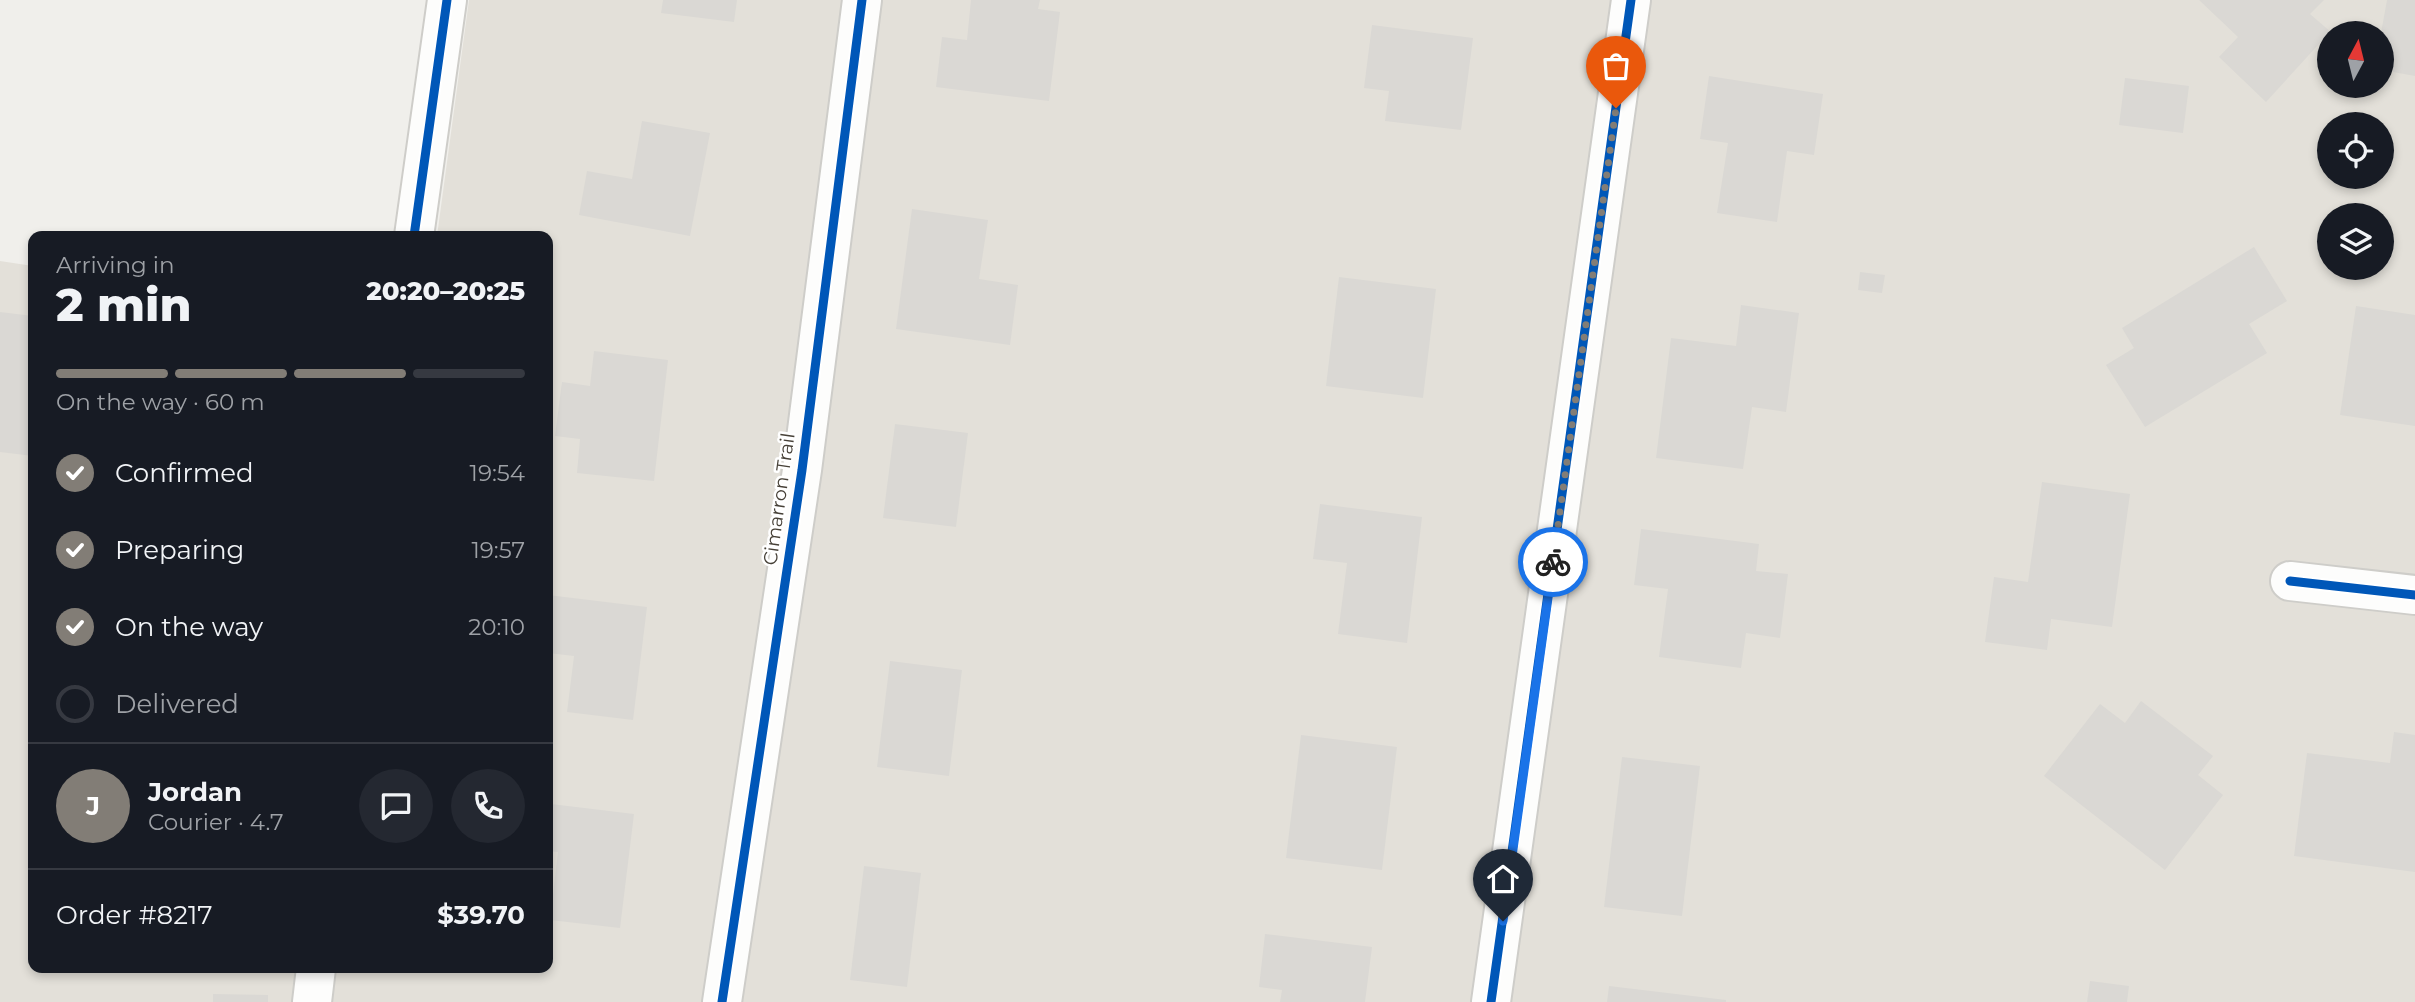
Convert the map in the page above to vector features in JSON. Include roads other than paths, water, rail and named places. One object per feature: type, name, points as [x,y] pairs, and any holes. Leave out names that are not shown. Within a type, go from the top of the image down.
[{"type":"street","points":[[415,231],[447,0]]},
{"type":"street","name":"Cimarron Trail","points":[[723,1002],[802,470],[862,0]]},
{"type":"street","points":[[1491,1002],[1631,0]]},
{"type":"street","points":[[2290,581],[2415,595]]},
{"type":"street","points":[[312,1002],[316,973]]}]
